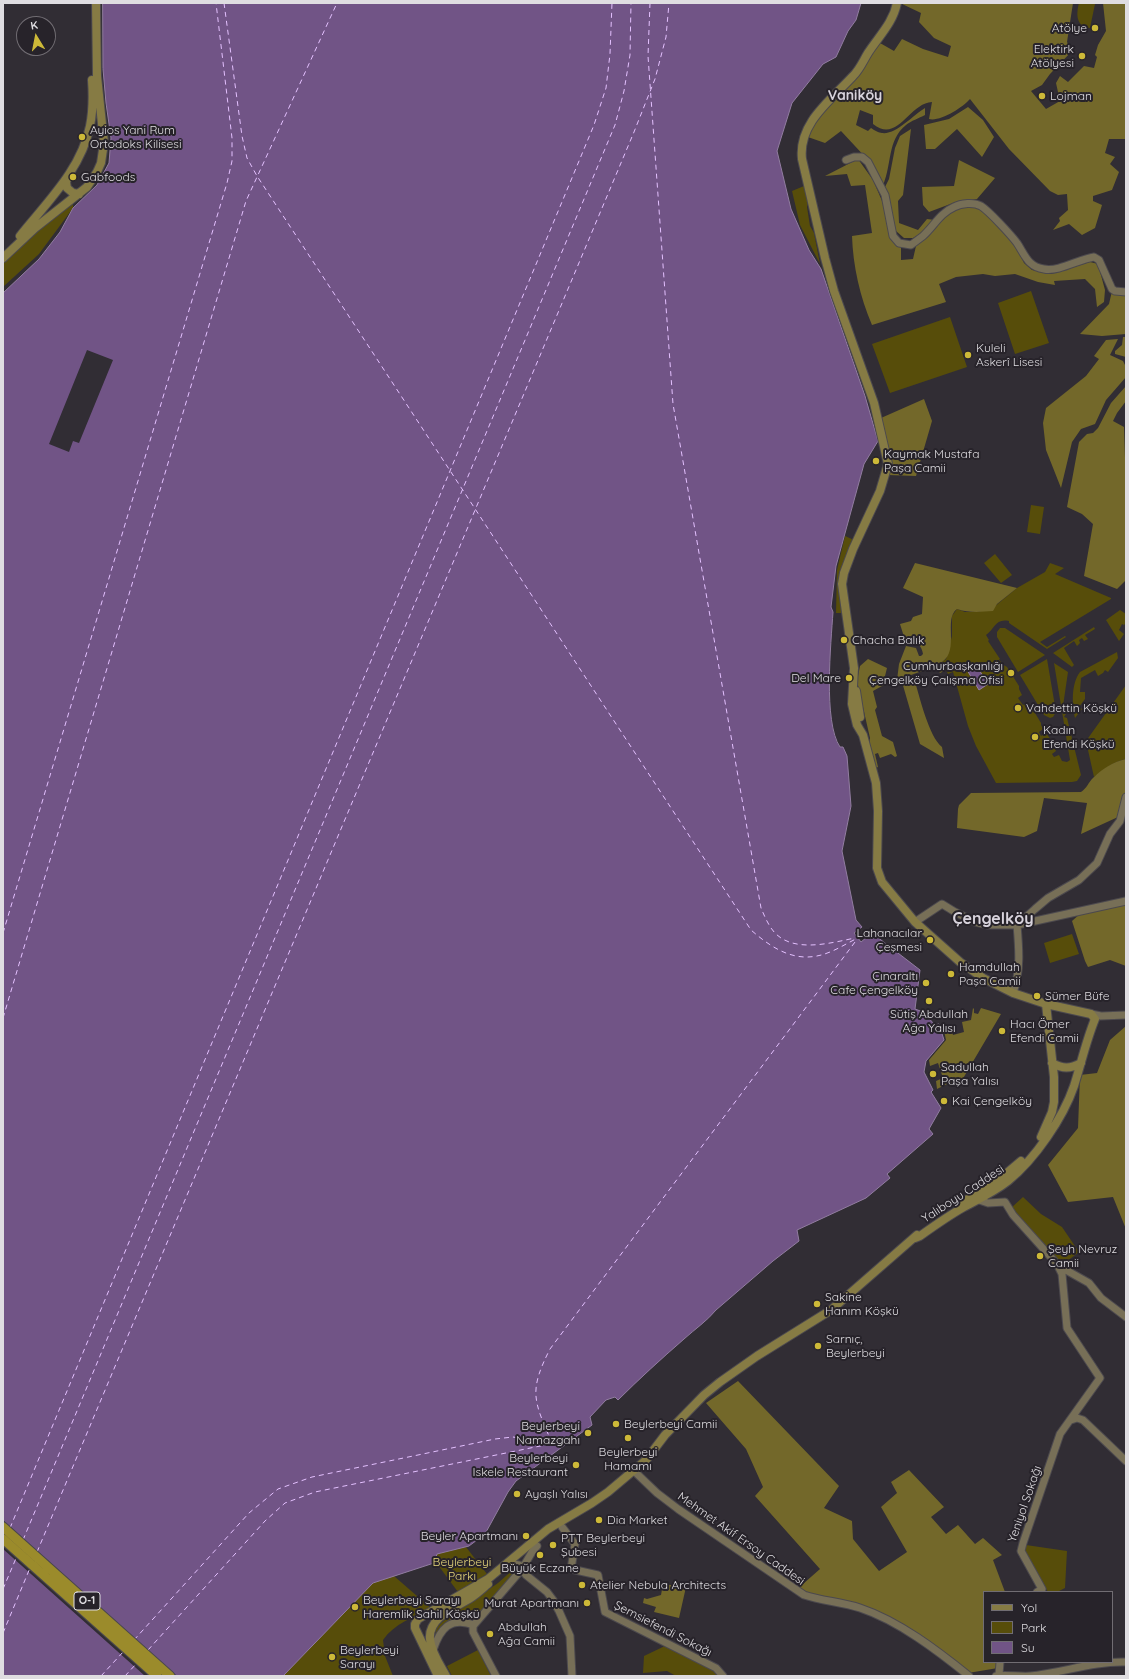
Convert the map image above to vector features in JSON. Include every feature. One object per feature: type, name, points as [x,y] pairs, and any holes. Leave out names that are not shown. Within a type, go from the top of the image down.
[{"type":"highway","name":"O-1","points":[[3,1527],[170,1676]]},
{"type":"highway","name":"O-1","points":[[3,1539],[157,1676]]},
{"type":"main road","points":[[3,254],[53,196],[68,176],[81,152],[90,126],[92,87],[91,3]]},
{"type":"main road","points":[[3,258],[35,228],[80,193],[91,181],[101,163],[104,148],[98,89],[96,3]]},
{"type":"main road","points":[[897,3],[892,20],[857,71],[828,101],[806,130],[802,140],[801,149],[806,177],[834,291],[874,403],[888,464],[880,491],[853,549],[844,573],[842,584],[864,740],[876,783],[878,811],[876,840],[878,874],[882,882],[915,922],[960,962],[983,978],[1013,993],[1046,1004],[1096,1016]]},
{"type":"main road","points":[[68,176],[66,182],[68,188],[73,193],[80,193]]},
{"type":"main road","points":[[53,196],[60,200],[61,207]]},
{"type":"main road","name":"Yalıboyu Caddesi","points":[[421,1618],[488,1579],[548,1528],[592,1503],[634,1471],[650,1456],[665,1435],[699,1402],[760,1359],[798,1335],[808,1324],[831,1310],[919,1233],[1009,1172],[1033,1149],[1040,1140],[1052,1112],[1054,1102],[1054,1077],[1046,1004]]},
{"type":"main road","name":"Yalıboyu Caddesi","points":[[915,1238],[1008,1181],[1028,1160],[1044,1140],[1059,1116],[1075,1081],[1096,1016]]},
{"type":"main road","points":[[1052,1063],[1063,1068],[1071,1068],[1081,1063]]},
{"type":"main road","points":[[1054,1077],[1059,1072],[1067,1073],[1075,1081]]},
{"type":"main road","points":[[446,1676],[433,1650],[430,1640],[432,1630],[444,1614],[471,1598],[555,1527],[609,1496],[632,1478],[634,1471]]},
{"type":"main road","points":[[432,1630],[429,1620],[421,1618],[415,1624],[414,1628],[438,1676]]},
{"type":"main road","points":[[417,1634],[422,1635],[432,1630]]},
{"type":"street","points":[[846,160],[854,157],[862,157],[868,162],[885,195],[893,236],[899,243],[911,245],[923,236],[944,213],[955,206],[970,204],[980,206],[1008,232],[1018,244],[1025,259],[1035,267],[1046,270],[1079,263],[1094,257],[1099,260],[1112,289],[1115,291],[1126,292]]},
{"type":"street","points":[[1017,925],[1039,905],[1079,880],[1097,864],[1110,834],[1120,821],[1126,797]]},
{"type":"street","points":[[915,922],[942,904],[975,922],[988,925],[1017,925],[1126,901]]},
{"type":"street","points":[[1013,993],[1017,982],[1020,952],[1017,925]]},
{"type":"street","points":[[1096,1016],[1126,1015]]},
{"type":"street","points":[[979,1200],[988,1203],[1005,1202],[1013,1215],[1057,1264],[1062,1274],[1063,1300],[1067,1328],[1100,1378],[1071,1420]]},
{"type":"street","points":[[1057,1264],[1089,1283],[1101,1298],[1126,1318]]},
{"type":"street","points":[[1071,1420],[1077,1418],[1082,1419],[1126,1461]]},
{"type":"street","name":"Yeniyol Sokağı","points":[[1039,1591],[1042,1589],[1021,1551],[1060,1434],[1071,1420]]},
{"type":"street","name":"Mehmet Akif Ersoy Caddesi","points":[[634,1471],[657,1493],[678,1509],[804,1595],[822,1601],[860,1608],[882,1617],[942,1654],[969,1676]]},
{"type":"street","name":"Şemsiefendi Sokağı","points":[[562,1527],[575,1544],[571,1569],[598,1575],[604,1612],[716,1668],[723,1676]]},
{"type":"street","points":[[496,1676],[473,1632],[474,1625],[522,1569],[537,1546]]},
{"type":"street","points":[[513,1564],[516,1564],[522,1569],[526,1575],[546,1592],[553,1600],[562,1617],[570,1636],[572,1676]]},
{"type":"street","points":[[433,1650],[439,1633],[446,1626],[458,1622],[474,1625]]},
{"type":"street","points":[[1113,1662],[1126,1662]]},
{"type":"street","points":[[1000,1663],[998,1676],[1031,1676],[1107,1663]]},
{"type":"green space","points":[[1079,3],[1095,4],[1090,28],[1082,25],[1078,19],[1077,11]]},
{"type":"green space","points":[[804,186],[808,202],[807,207],[810,226],[814,233],[820,264],[800,225],[792,191]]},
{"type":"green space","points":[[73,202],[73,208],[39,254],[3,287],[3,260]]},
{"type":"green space","points":[[1031,291],[1049,343],[1015,354],[998,303]]},
{"type":"green space","points":[[950,317],[967,367],[890,393],[872,344]]},
{"type":"green space","points":[[1031,505],[1044,507],[1040,534],[1027,532]]},
{"type":"green space","points":[[845,536],[854,540],[841,573],[842,613],[836,613],[837,570]]},
{"type":"green space","points":[[995,554],[1012,575],[1001,583],[984,563]]},
{"type":"green space","name":"Cumhurbaşkanlığı Çengelköy Çalışma Ofisi","points":[[1050,563],[1064,568],[1055,574],[1111,599],[1040,642],[1047,647],[1065,636],[1066,637],[1047,649],[1009,623],[1009,621],[1001,621],[986,635],[1002,664],[1007,667],[1019,686],[1022,695],[1018,698],[1023,705],[1027,703],[1032,708],[1041,723],[1043,729],[1039,732],[1041,736],[1046,733],[1054,744],[1056,751],[1052,754],[1054,757],[1059,755],[1062,761],[1067,762],[1070,760],[1054,663],[1068,672],[1063,706],[1066,714],[1064,717],[1067,718],[1081,775],[1077,781],[1072,782],[996,783],[976,746],[968,726],[953,672],[948,674],[942,662],[946,659],[952,636],[952,616],[957,609],[965,612],[978,612],[994,607],[1017,588],[1045,572]]},
{"type":"green space","points":[[1120,610],[1126,614],[1126,623],[1124,625],[1122,624],[1119,630],[1124,634],[1119,641],[1106,620]]},
{"type":"green space","points":[[1094,627],[1095,629],[1085,635],[1088,639],[1084,641],[1082,638],[1079,640],[1080,643],[1077,646],[1074,641],[1064,648],[1074,665],[1072,667],[1053,653]]},
{"type":"green space","points":[[1000,628],[1005,628],[1045,655],[1018,672],[997,637],[997,632]]},
{"type":"green space","points":[[1117,652],[1118,658],[1108,672],[1105,670],[1098,676],[1095,670],[1081,678],[1080,692],[1085,692],[1085,699],[1079,707],[1082,709],[1075,718],[1073,694],[1075,682],[1080,672]]},
{"type":"green space","points":[[1047,659],[1056,712],[1053,717],[1050,718],[1044,715],[1020,675]]},
{"type":"green space","points":[[1126,685],[1126,759],[1113,764],[1094,777],[1086,741]]},
{"type":"green space","points":[[1072,934],[1079,954],[1050,963],[1044,943]]},
{"type":"green space","points":[[1023,1197],[1041,1214],[1062,1227],[1079,1252],[1062,1265],[1011,1208]]},
{"type":"green space","points":[[1026,1545],[1067,1551],[1065,1588],[1059,1591],[1047,1591],[1024,1551]]},
{"type":"green space","name":"Beylerbeyi Parkı","points":[[466,1547],[487,1574],[458,1592],[435,1561],[437,1554]]},
{"type":"green space","points":[[515,1568],[517,1571],[488,1604],[476,1615],[466,1621],[443,1627],[435,1637],[436,1628],[442,1622],[498,1583]]},
{"type":"green space","points":[[394,1576],[432,1609],[399,1625],[383,1640],[385,1656],[393,1676],[283,1676],[373,1583]]},
{"type":"green space","points":[[669,1644],[707,1665],[722,1676],[676,1676],[667,1671],[643,1673],[644,1656]]},
{"type":"green space","points":[[478,1650],[491,1676],[452,1676],[447,1666]]},
{"type":"shaded area","points":[[900,3],[1073,3],[1067,42],[1072,51],[1050,74],[1042,85],[1031,91],[1046,109],[1060,101],[1056,83],[1060,76],[1068,82],[1084,66],[1094,68],[1097,57],[1095,55],[1098,45],[1106,31],[1103,3],[1126,3],[1126,139],[1109,139],[1105,153],[1115,157],[1110,164],[1119,172],[1112,190],[1093,196],[1093,201],[1102,205],[1095,228],[1082,235],[1069,224],[1053,230],[1060,221],[1059,218],[1068,210],[1067,194],[1058,195],[1050,191],[1009,149],[970,99],[951,114],[934,119],[929,119],[932,102],[924,104],[897,126],[890,129],[882,129],[873,124],[873,115],[860,110],[856,125],[868,131],[871,128],[878,132],[887,133],[899,128],[925,108],[925,115],[906,125],[896,138],[883,185],[868,160],[841,131],[825,143],[805,136],[815,120],[843,92],[880,43],[894,51],[902,39],[923,49],[948,57],[951,46],[934,38],[919,22],[921,13]]},
{"type":"shaded area","points":[[968,107],[983,120],[994,137],[982,157],[957,129],[935,149],[926,149],[924,125],[949,119]]},
{"type":"shaded area","points":[[911,129],[903,195],[898,201],[899,223],[918,230],[927,219],[935,220],[920,234],[913,238],[904,238],[896,231],[884,189],[889,179],[895,148],[900,136]]},
{"type":"shaded area","points":[[858,159],[873,180],[901,245],[901,260],[913,259],[916,246],[949,213],[972,203],[994,221],[1015,244],[1024,263],[1032,270],[1051,274],[1090,262],[1098,264],[1105,290],[1104,302],[1097,307],[1095,289],[1085,279],[1054,281],[1055,285],[1038,282],[1015,274],[995,276],[983,274],[956,277],[939,284],[946,302],[872,325],[864,304],[858,281],[852,236],[872,233],[865,185],[851,186],[847,174],[825,176]]},
{"type":"shaded area","points":[[959,160],[995,178],[977,199],[953,203],[929,212],[923,205],[922,187],[954,186]]},
{"type":"shaded area","points":[[1112,291],[1126,293],[1126,334],[1102,336],[1080,334],[1109,304]]},
{"type":"shaded area","points":[[1123,337],[1126,337],[1126,357],[1115,354],[1115,351],[1122,345]]},
{"type":"shaded area","points":[[1118,339],[1110,355],[1123,361],[1126,367],[1126,377],[1106,400],[1095,424],[1081,429],[1072,442],[1061,488],[1046,450],[1043,423],[1046,408],[1086,376],[1099,359],[1094,356],[1106,340]]},
{"type":"shaded area","points":[[1126,386],[1126,401],[1113,421],[1124,427],[1126,488],[1126,580],[1117,589],[1084,576],[1093,524],[1082,514],[1067,507],[1079,442],[1087,434],[1093,433],[1098,428],[1111,403]]},
{"type":"shaded area","points":[[924,399],[932,421],[916,476],[888,475],[881,418]]},
{"type":"shaded area","points":[[915,563],[1017,588],[997,604],[993,611],[970,612],[957,609],[951,620],[950,650],[947,657],[942,662],[946,670],[940,673],[936,666],[897,680],[899,664],[906,646],[916,648],[919,656],[923,654],[917,643],[911,640],[905,640],[900,624],[911,621],[913,617],[922,614],[923,597],[903,588]]},
{"type":"shaded area","points":[[868,659],[887,668],[885,676],[891,681],[873,691],[877,707],[875,710],[882,736],[893,742],[897,756],[895,757],[891,754],[880,758],[878,753],[875,754],[878,767],[874,769],[869,744],[870,738],[857,681],[860,666]]},
{"type":"shaded area","points":[[914,678],[929,725],[937,742],[942,747],[944,758],[920,744],[902,682]]},
{"type":"shaded area","points":[[1126,759],[1126,800],[1118,817],[1081,834],[1087,803],[1044,798],[1037,831],[1024,837],[957,828],[959,805],[971,793],[1081,792],[1104,768]]},
{"type":"shaded area","points":[[1126,905],[1126,966],[1110,960],[1088,967],[1072,921],[1081,913]]},
{"type":"shaded area","points":[[973,1008],[974,1013],[978,1014],[981,1008],[1001,1014],[958,1087],[951,1087],[949,1083],[937,1089],[936,1081],[943,1078],[938,1063],[930,1066],[929,1060],[946,1040],[943,1026],[950,1025],[953,1035],[964,1032],[962,1022],[971,1020]]},
{"type":"shaded area","points":[[1126,1026],[1126,1229],[1113,1197],[1068,1202],[1048,1165],[1078,1128],[1080,1075],[1097,1073],[1110,1040]]},
{"type":"shaded area","points":[[738,1381],[839,1486],[824,1508],[852,1521],[853,1539],[879,1571],[907,1552],[881,1507],[897,1493],[891,1482],[909,1470],[944,1507],[931,1517],[946,1534],[958,1525],[975,1544],[983,1538],[1002,1555],[993,1560],[1005,1591],[983,1591],[983,1663],[997,1663],[998,1668],[968,1673],[879,1613],[795,1591],[820,1569],[755,1496],[763,1487],[746,1449],[706,1403]]},
{"type":"shaded area","points":[[663,1584],[686,1587],[679,1618],[654,1612],[656,1607],[643,1603],[644,1598],[647,1599],[661,1595]]},
{"type":"water","points":[[103,3],[861,3],[856,20],[848,31],[836,57],[823,64],[792,103],[777,151],[791,209],[809,250],[821,269],[865,396],[878,441],[864,464],[836,566],[831,607],[833,612],[829,682],[831,720],[840,747],[843,747],[847,756],[851,806],[842,851],[856,920],[862,927],[854,933],[861,942],[872,933],[920,970],[915,1009],[923,1012],[935,1025],[939,1024],[944,1040],[926,1061],[924,1072],[933,1090],[931,1092],[941,1108],[929,1129],[933,1134],[887,1174],[890,1178],[866,1198],[797,1230],[799,1241],[773,1261],[716,1310],[618,1400],[615,1397],[606,1400],[590,1417],[592,1425],[516,1481],[508,1492],[485,1534],[469,1546],[437,1554],[434,1563],[373,1583],[283,1676],[3,1676],[3,293],[39,259],[60,232],[73,208],[97,185],[109,163],[111,138],[103,69]]},
{"type":"water","points":[[976,665],[988,684],[979,690],[967,670]]},
{"type":"pier","points":[[87,350],[113,360],[79,443],[73,441],[69,452],[49,444]]},
{"type":"pier","points":[[3,1520],[177,1676],[145,1676],[3,1549]]},
{"type":"ferry route","points":[[3,933],[227,183],[232,161],[232,138],[216,3]]},
{"type":"ferry route","points":[[224,3],[242,136],[247,158],[257,176],[751,930],[778,950],[788,954],[808,957],[819,956],[858,938]]},
{"type":"ferry route","points":[[3,1018],[246,201],[337,3]]},
{"type":"ferry route","points":[[10,1528],[594,125],[606,88],[610,54],[612,3]]},
{"type":"ferry route","points":[[23,1540],[615,125],[624,91],[630,55],[631,3]]},
{"type":"ferry route","points":[[650,3],[648,56],[673,404],[761,908],[771,928],[788,942],[810,945],[855,938]]},
{"type":"ferry route","points":[[37,1552],[634,132],[655,79],[666,37],[669,3]]},
{"type":"ferry route","points":[[552,1443],[541,1417],[536,1396],[538,1376],[550,1349],[858,938]]},
{"type":"ferry route","points":[[134,1640],[249,1513],[278,1489],[312,1477],[495,1439],[513,1437],[551,1443]]},
{"type":"ferry route","points":[[148,1650],[265,1521],[285,1503],[315,1492],[550,1444]]},
{"type":"ferry route","points":[[3,1589],[17,1556]]},
{"type":"ferry route","points":[[3,1633],[30,1568]]},
{"type":"ferry route","points":[[101,1676],[124,1651]]},
{"type":"ferry route","points":[[125,1676],[137,1663]]},
{"type":"place","name":"Atölye","points":[[1095,28]]},
{"type":"place","name":"Elektirk Atölyesi","points":[[1082,56]]},
{"type":"place","name":"Lojman","points":[[1042,96]]},
{"type":"place","name":"Ayios Yani Rum Ortodoks Kilisesi","points":[[82,137]]},
{"type":"place","name":"Gabfoods","points":[[73,177]]},
{"type":"place","name":"Kuleli Askerî Lisesi","points":[[968,355]]},
{"type":"place","name":"Kaymak Mustafa Paşa Camii","points":[[876,461]]},
{"type":"place","name":"Chacha Balık","points":[[844,640]]},
{"type":"place","name":"Cumhurbaşkanlığı Çengelköy Çalışma Ofisi","points":[[1011,673]]},
{"type":"place","name":"Del Mare","points":[[849,678]]},
{"type":"place","name":"Vahdettin Köşkü","points":[[1018,708]]},
{"type":"place","name":"Kadın Efendi Köşkü","points":[[1035,737]]},
{"type":"place","name":"Lahanacılar Çeşmesi","points":[[930,940]]},
{"type":"place","name":"Hamdullah Paşa Camii","points":[[951,974]]},
{"type":"place","name":"Çınaraltı Cafe Çengelköy","points":[[926,983]]},
{"type":"place","name":"Sümer Büfe","points":[[1037,996]]},
{"type":"place","name":"Sütiş Abdullah Ağa Yalısı","points":[[929,1001]]},
{"type":"place","name":"Hacı Ömer Efendi Camii","points":[[1002,1031]]},
{"type":"place","name":"Sadullah Paşa Yalısı","points":[[933,1074]]},
{"type":"place","name":"Kai Çengelköy","points":[[944,1101]]},
{"type":"place","name":"Şeyh Nevruz Camii","points":[[1040,1256]]},
{"type":"place","name":"Sakine Hanım Köşkü","points":[[817,1304]]},
{"type":"place","name":"Sarnıç, Beylerbeyi","points":[[818,1346]]},
{"type":"place","name":"Beylerbeyi Camii","points":[[616,1424]]},
{"type":"place","name":"Beylerbeyi Namazgahı","points":[[588,1433]]},
{"type":"place","name":"Beylerbeyi Hamamı","points":[[628,1438]]},
{"type":"place","name":"Beylerbeyi Iskele Restaurant","points":[[576,1465]]},
{"type":"place","name":"Ayaşlı Yalısı","points":[[517,1494]]},
{"type":"place","name":"Dia Market","points":[[599,1520]]},
{"type":"place","name":"Beyler Apartmanı","points":[[526,1536]]},
{"type":"place","name":"PTT Beylerbeyi Şubesi","points":[[553,1545]]},
{"type":"place","name":"Büyük Eczane","points":[[540,1555]]},
{"type":"place","name":"Atelier Nebula Architects","points":[[582,1585]]},
{"type":"place","name":"Murat Apartmanı","points":[[587,1603]]},
{"type":"place","name":"Beylerbeyi Sarayı Haremlik Sahil Köşkü","points":[[355,1607]]},
{"type":"place","name":"Abdullah Ağa Camii","points":[[490,1634]]},
{"type":"place","name":"Beylerbeyi Sarayı","points":[[332,1657]]},
{"type":"district","name":"Vaniköy","points":[[855,96]]},
{"type":"district","name":"Çengelköy","points":[[993,919]]}]
